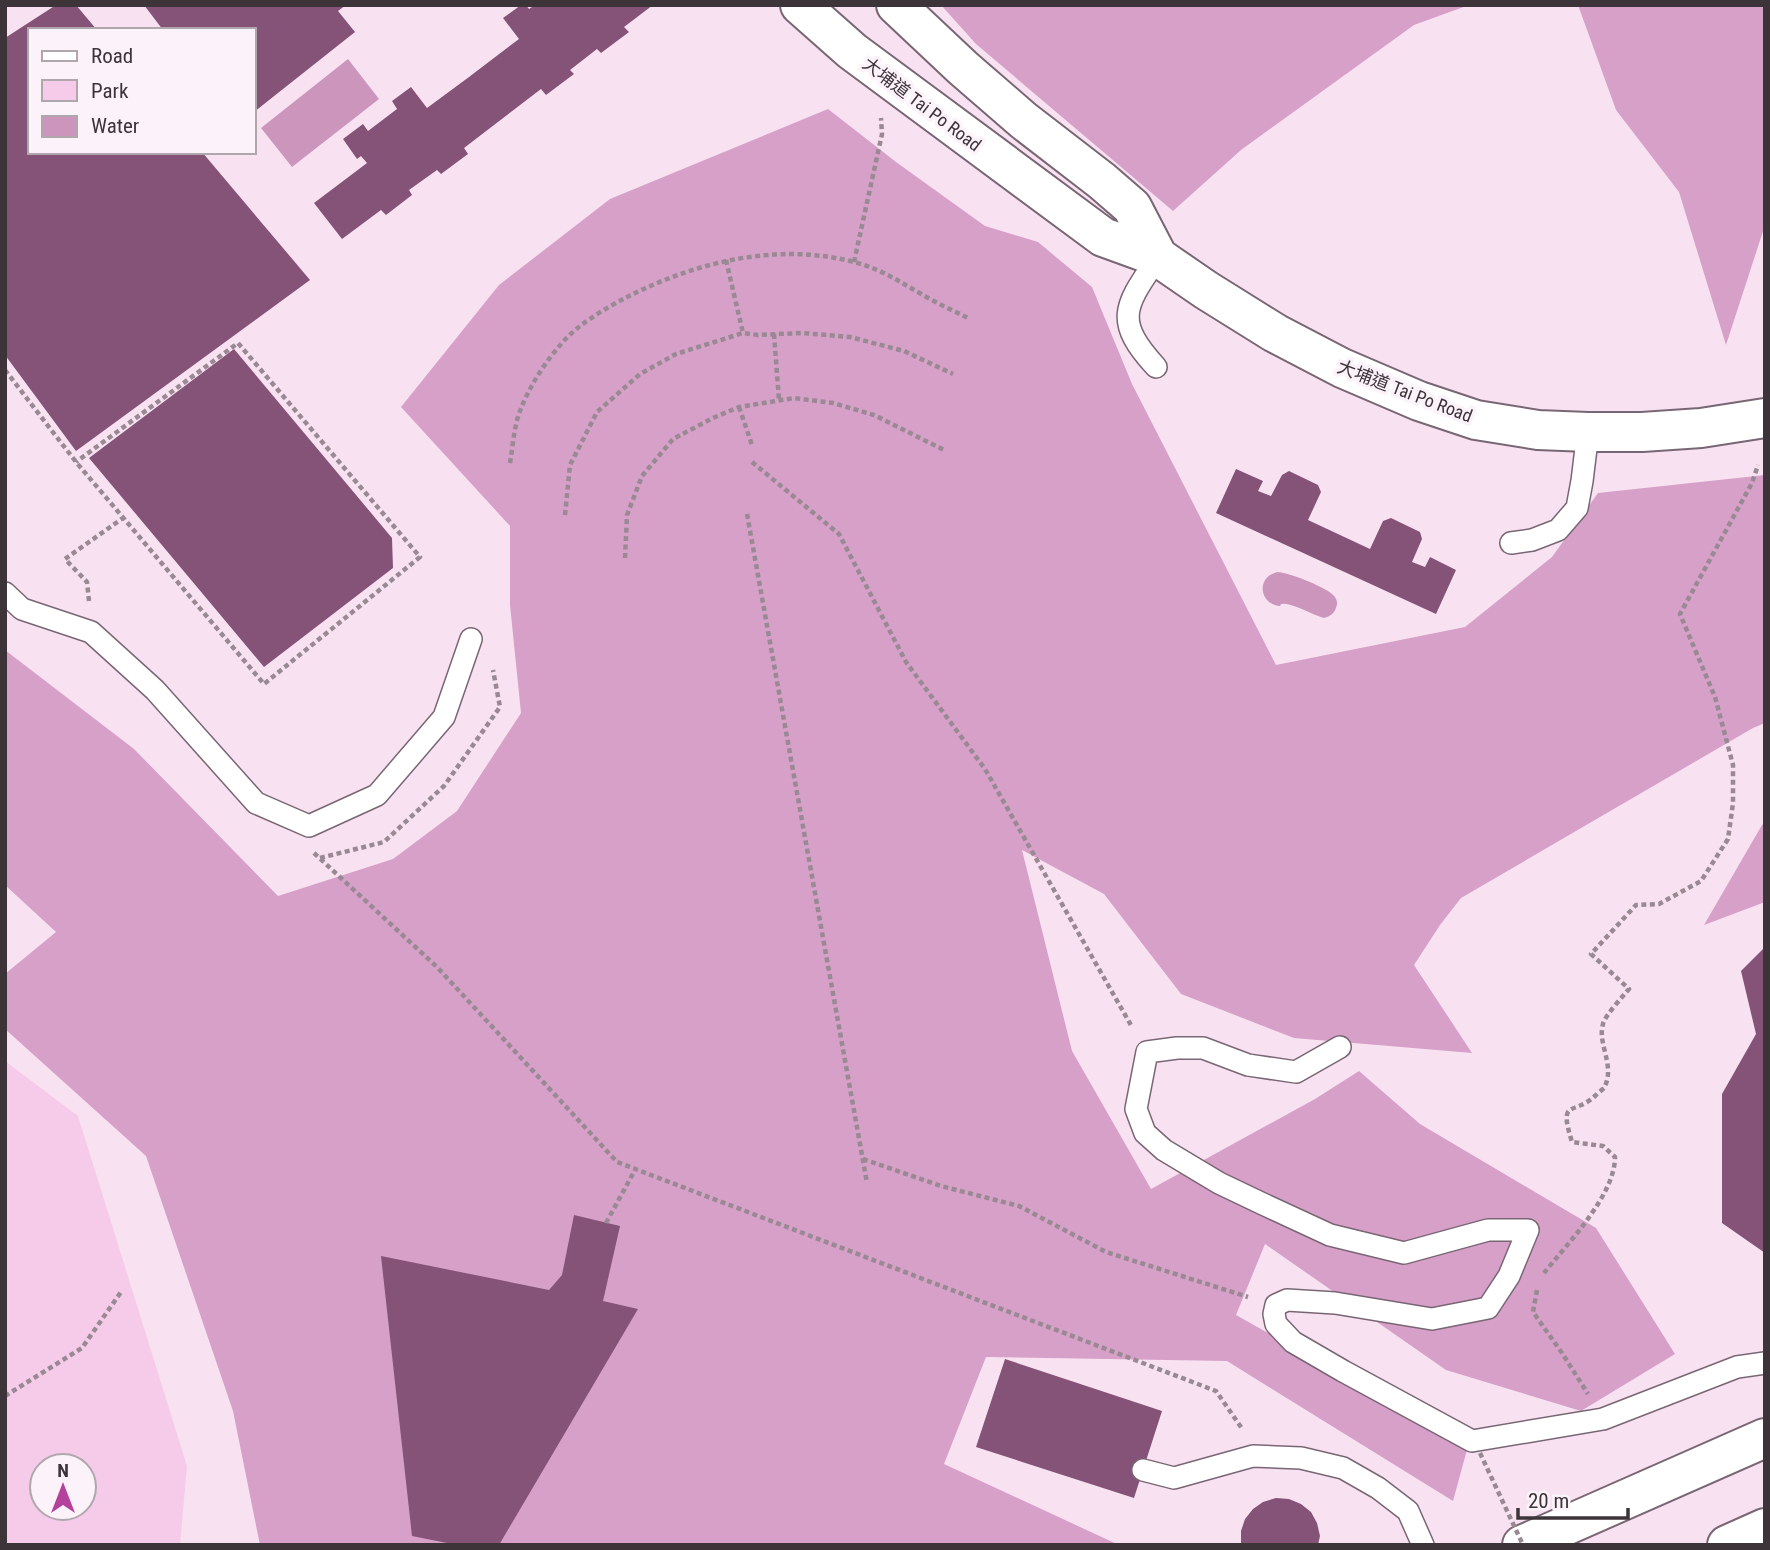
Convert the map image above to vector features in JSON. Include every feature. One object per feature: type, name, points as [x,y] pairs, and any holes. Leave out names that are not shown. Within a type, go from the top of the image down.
[{"type":"main road","name":"大埔道 Tai Po Road","points":[[800,5],[852,51],[1103,237],[1158,257],[1275,333],[1342,368],[1419,401],[1476,420],[1538,430],[1642,432],[1701,428],[1765,418]]},
{"type":"main road","name":"大埔道 Tai Po Road","points":[[896,5],[1023,120],[1132,207],[1158,257]]},
{"type":"main road","points":[[1522,1545],[1765,1438]]},
{"type":"main road","points":[[1727,1545],[1765,1528]]},
{"type":"lane","points":[[1156,367],[1139,348],[1128,324],[1128,308],[1133,295],[1158,257]]},
{"type":"lane","points":[[1511,543],[1532,540],[1558,530],[1577,508],[1588,432]]},
{"type":"lane","points":[[5,593],[22,609],[91,632],[155,690],[256,803],[309,826],[377,795],[444,717],[471,639]]},
{"type":"lane","points":[[1340,1047],[1296,1072],[1248,1065],[1203,1048],[1147,1052],[1136,1109],[1145,1133],[1164,1150],[1219,1183],[1330,1235],[1404,1253],[1488,1230],[1528,1230],[1509,1276],[1488,1308],[1433,1319],[1335,1303],[1287,1300],[1276,1305],[1274,1314],[1276,1324],[1293,1342],[1472,1441],[1603,1419],[1737,1367],[1765,1363]]},
{"type":"lane","points":[[1143,1470],[1174,1478],[1253,1456],[1301,1458],[1343,1468],[1378,1488],[1408,1511],[1423,1545]]},
{"type":"path","points":[[854,262],[882,134]]},
{"type":"path","points":[[510,463],[520,412],[541,371],[563,340],[602,310],[680,273],[726,260],[769,255],[816,255],[877,269],[968,318]]},
{"type":"path","points":[[726,260],[743,333]]},
{"type":"path","points":[[565,515],[570,465],[597,412],[640,374],[676,354],[743,333],[802,333],[850,337],[904,351],[953,374]]},
{"type":"path","points":[[774,334],[779,400]]},
{"type":"path","points":[[5,370],[76,462],[264,684],[420,557],[236,342],[76,462]]},
{"type":"path","points":[[625,558],[627,515],[642,476],[673,439],[739,407],[794,398],[833,403],[874,415],[946,451]]},
{"type":"path","points":[[739,407],[752,445]]},
{"type":"path","points":[[752,462],[839,534],[906,662],[985,769],[1147,1052]]},
{"type":"path","points":[[1603,1419],[1534,1312],[1539,1279],[1595,1209],[1615,1170],[1615,1157],[1603,1146],[1572,1142],[1566,1123],[1566,1115],[1572,1108],[1590,1101],[1604,1088],[1609,1068],[1603,1045],[1603,1023],[1629,989],[1591,954],[1636,905],[1659,904],[1701,881],[1728,839],[1733,803],[1733,765],[1715,697],[1680,614],[1752,483],[1758,465]]},
{"type":"path","points":[[747,514],[867,1182]]},
{"type":"path","points":[[91,632],[87,582],[65,559],[123,518]]},
{"type":"path","points":[[309,848],[437,967],[617,1162],[1216,1391],[1248,1437],[1253,1456]]},
{"type":"path","points":[[863,1159],[941,1186],[1020,1206],[1106,1252],[1276,1305]]},
{"type":"path","points":[[607,1223],[635,1170]]},
{"type":"path","points":[[5,1396],[82,1348],[121,1292]]},
{"type":"path","points":[[1480,1453],[1522,1545]]},
{"type":"green space","points":[[5,1061],[78,1116],[187,1466],[180,1545],[5,1545]]},
{"type":"shaded area","points":[[941,5],[1469,5],[1414,25],[1241,150],[1173,211],[976,44]]},
{"type":"shaded area","points":[[1578,5],[1765,5],[1765,225],[1726,345],[1679,192],[1616,110]]},
{"type":"shaded area","points":[[828,109],[985,226],[1038,242],[1092,287],[1132,384],[1276,665],[1465,627],[1552,557],[1598,493],[1765,475],[1765,723],[1461,898],[1414,965],[1472,1053],[1294,1038],[1181,994],[1104,894],[1022,850],[1072,1051],[1151,1189],[1315,1099],[1359,1071],[1420,1124],[1596,1228],[1675,1354],[1581,1411],[1446,1370],[1265,1244],[1236,1315],[1468,1446],[1453,1501],[1227,1361],[986,1357],[944,1464],[1119,1545],[260,1545],[233,1411],[146,1156],[5,1029],[5,974],[56,932],[5,885],[5,650],[134,749],[278,896],[393,859],[457,811],[521,713],[510,605],[510,526],[401,407],[499,285],[610,199]]},
{"type":"shaded area","points":[[1765,822],[1765,902],[1704,925],[1762,825]]},
{"type":"water","points":[[348,59],[379,99],[292,167],[261,128]]},
{"type":"water","points":[[1277,572],[1308,581],[1331,593],[1337,602],[1334,612],[1324,618],[1290,605],[1271,604],[1264,596],[1263,585],[1271,574]]},
{"type":"building","points":[[56,5],[76,5],[95,28],[28,28],[28,154],[204,154],[310,280],[76,451],[5,355],[5,38]]},
{"type":"building","points":[[144,5],[346,5],[338,11],[355,32],[256,110],[256,28],[161,28]]},
{"type":"building","points":[[521,5],[526,5],[529,9],[535,5],[653,5],[624,27],[629,32],[601,53],[597,49],[570,70],[574,74],[546,95],[541,89],[464,148],[468,154],[441,174],[437,170],[409,190],[412,195],[386,215],[381,210],[342,239],[314,203],[367,163],[361,156],[357,159],[343,139],[363,124],[368,131],[397,109],[392,101],[411,87],[427,108],[469,77],[519,39],[503,18]]},
{"type":"building","points":[[234,349],[392,538],[393,568],[264,667],[89,458]]},
{"type":"building","points":[[1236,469],[1263,481],[1258,491],[1271,496],[1282,475],[1289,471],[1318,485],[1321,492],[1308,520],[1370,549],[1383,521],[1391,518],[1420,532],[1422,539],[1412,562],[1425,567],[1430,557],[1456,570],[1436,614],[1216,513]]},
{"type":"building","points":[[1765,947],[1765,1253],[1722,1223],[1722,1094],[1756,1034],[1741,971]]},
{"type":"building","points":[[574,1215],[620,1226],[603,1301],[638,1309],[499,1545],[457,1545],[412,1536],[381,1256],[549,1290],[562,1275]]},
{"type":"building","points":[[1005,1359],[1162,1411],[1134,1498],[976,1447]]},
{"type":"building","points":[[1276,1498],[1289,1499],[1311,1512],[1320,1536],[1318,1545],[1241,1545],[1241,1531],[1245,1519],[1263,1502]]}]
